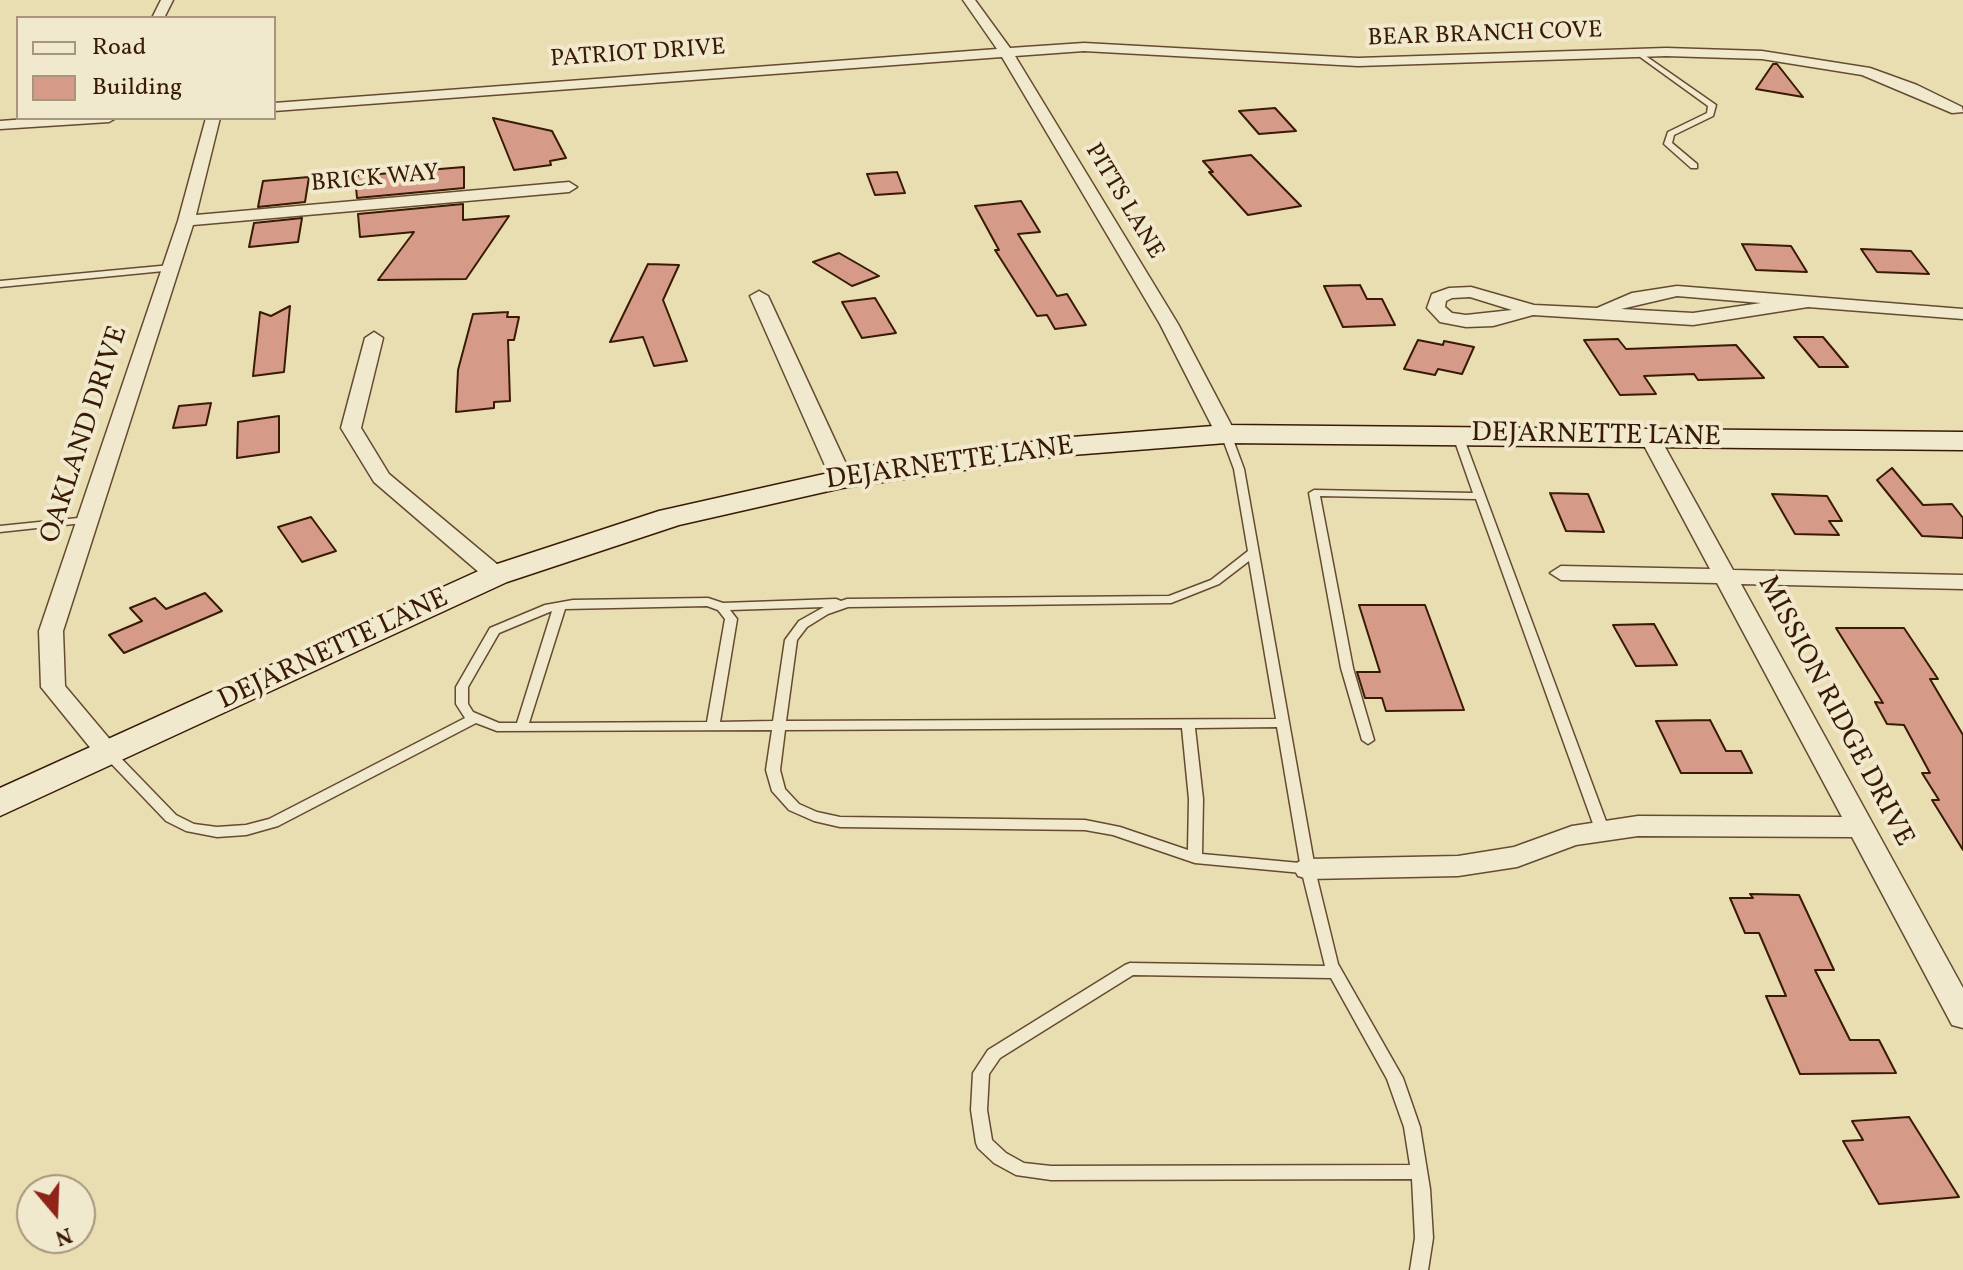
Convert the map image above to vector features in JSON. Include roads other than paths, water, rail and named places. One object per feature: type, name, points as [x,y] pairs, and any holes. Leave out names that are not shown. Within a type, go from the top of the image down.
[{"type":"main road","name":"DEJARNETTE LANE","points":[[0,803],[496,575],[670,518],[842,479],[1059,447],[1226,434],[1963,441]]},
{"type":"street","name":"PITTS LANE","points":[[969,0],[1005,51],[1169,324],[1226,434]]},
{"type":"street","name":"BEAR BRANCH COVE","points":[[1005,51],[1084,47],[1358,62],[1638,53],[1762,55],[1818,61],[1870,73],[1957,110]]},
{"type":"street","name":"PATRIOT DRIVE","points":[[276,107],[1005,51]]},
{"type":"street","points":[[0,125],[78,120]]},
{"type":"street","name":"OAKLAND DRIVE","points":[[110,755],[53,687],[51,631],[186,221],[212,120]]},
{"type":"street","name":"BRICK WAY","points":[[186,221],[569,187]]},
{"type":"street","points":[[1595,312],[1638,297],[1677,291],[1963,314]]},
{"type":"street","points":[[759,296],[842,479]]},
{"type":"street","points":[[1533,310],[1693,319],[1811,301]]},
{"type":"street","points":[[374,338],[351,428],[381,478],[496,575]]},
{"type":"street","name":"MISSION RIDGE DRIVE","points":[[1650,438],[1963,1016]]},
{"type":"street","points":[[1561,573],[1963,582]]},
{"type":"street","points":[[1308,869],[1458,866],[1517,857],[1572,836],[1638,826],[1858,827]]},
{"type":"lane","points":[[1638,53],[1712,105],[1710,114],[1671,134],[1668,144],[1694,166]]},
{"type":"lane","points":[[0,284],[171,268]]},
{"type":"lane","points":[[1226,434],[1239,469],[1308,869],[1336,972],[1395,1078],[1412,1127],[1424,1238],[1419,1270]]},
{"type":"lane","points":[[1458,436],[1603,832]]},
{"type":"lane","points":[[1368,740],[1347,668],[1314,493],[1479,496]]},
{"type":"lane","points":[[0,529],[88,520]]},
{"type":"lane","points":[[1253,552],[1215,582],[1171,599],[722,607],[708,602],[560,606],[494,631],[462,687],[462,704],[474,719],[497,727],[1283,723]]},
{"type":"lane","points":[[847,603],[803,624],[791,640],[773,770],[779,791],[794,807],[840,822],[1085,825],[1115,830],[1195,858],[1308,869]]},
{"type":"lane","points":[[522,726],[560,606]]},
{"type":"lane","points":[[713,725],[731,619],[722,607]]},
{"type":"lane","points":[[110,755],[171,818],[191,828],[217,832],[246,830],[273,823],[474,719]]},
{"type":"lane","points":[[1188,724],[1196,799],[1195,858]]},
{"type":"lane","points":[[1336,972],[1130,969],[994,1054],[981,1073],[979,1110],[984,1143],[1000,1158],[1022,1170],[1051,1173],[1419,1172]]}]
